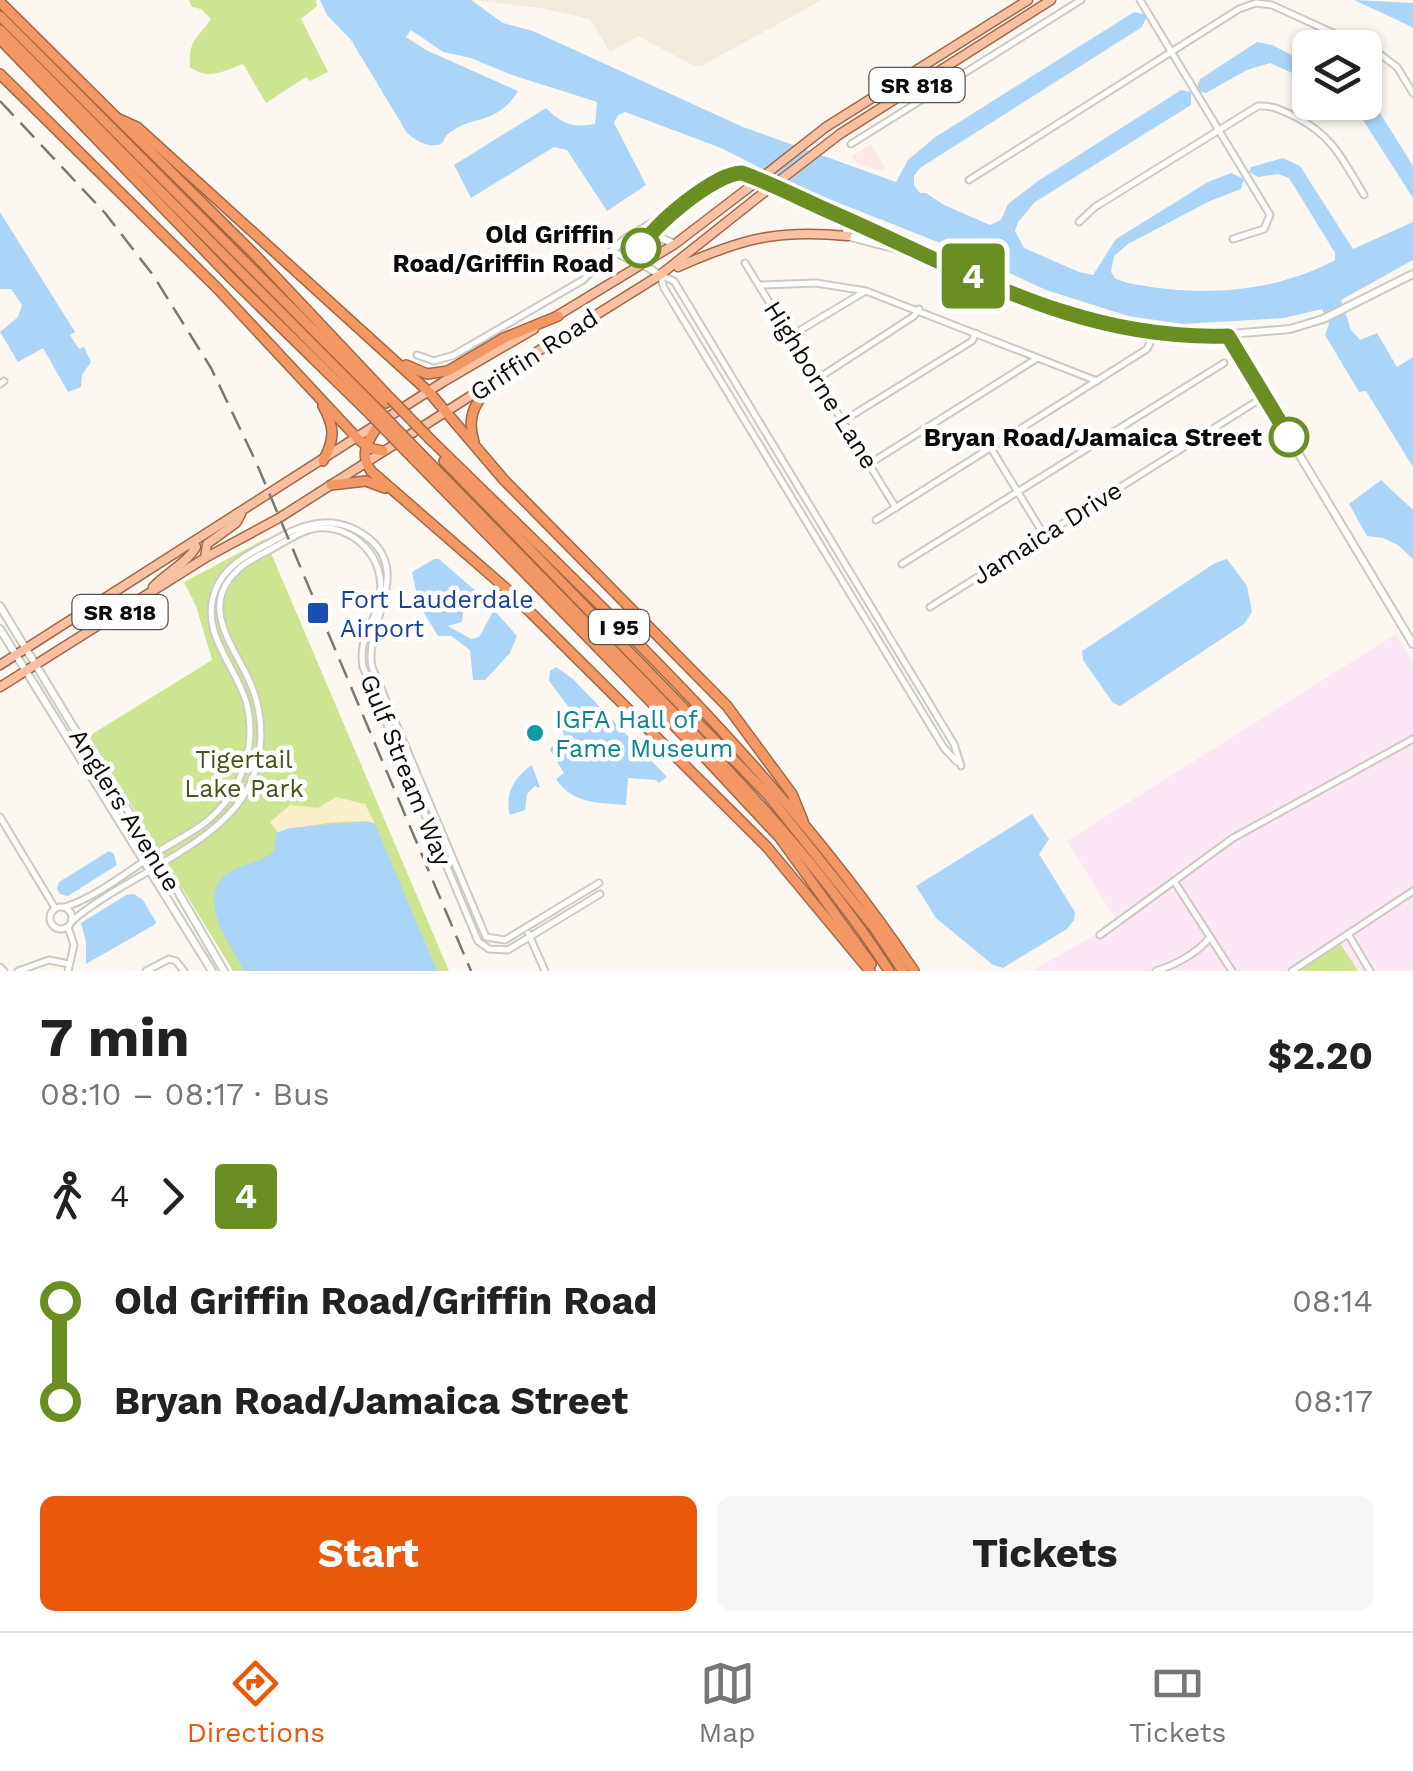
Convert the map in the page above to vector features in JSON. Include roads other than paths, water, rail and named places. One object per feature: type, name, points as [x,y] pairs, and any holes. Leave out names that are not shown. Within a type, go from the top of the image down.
[{"type":"highway","name":"I 95","points":[[3,9],[119,119],[381,406],[410,450],[780,838],[849,930],[873,971]]},
{"type":"highway","points":[[3,9],[381,406]]},
{"type":"highway","points":[[0,30],[381,406]]},
{"type":"highway","name":"I 95","points":[[0,39],[232,279],[381,406],[427,440],[582,588],[803,821],[880,920],[914,971]]},
{"type":"highway","points":[[0,74],[218,289],[361,442],[383,451]]},
{"type":"highway","points":[[119,119],[137,127],[429,392],[516,492],[726,706],[792,794],[803,821]]},
{"type":"highway","points":[[399,363],[438,374],[504,338],[558,316]]},
{"type":"highway","points":[[474,445],[469,424],[475,404],[521,362]]},
{"type":"highway","points":[[314,390],[333,427],[331,447],[322,460]]},
{"type":"highway","points":[[361,442],[379,424]]},
{"type":"highway","points":[[427,440],[767,794],[875,929],[902,971]]},
{"type":"highway","points":[[361,442],[366,463],[509,590],[767,847],[873,971]]},
{"type":"highway","points":[[410,450],[752,795],[865,934],[888,971]]},
{"type":"highway","points":[[330,485],[366,481],[396,493]]},
{"type":"main road","name":"Griffin Road","points":[[379,424],[676,244],[826,127],[1028,0]]},
{"type":"main road","name":"Griffin Road","points":[[0,687],[205,558],[276,520],[660,275],[840,134],[1052,0]]},
{"type":"main road","points":[[660,275],[729,244],[753,238],[797,234],[847,236]]},
{"type":"main road","name":"SR 818","points":[[0,665],[322,460],[361,442]]},
{"type":"main road","points":[[205,558],[207,544],[236,523],[242,512]]},
{"type":"main road","points":[[143,597],[168,571],[191,556],[196,547],[194,542]]},
{"type":"street","points":[[851,144],[1082,0]]},
{"type":"street","points":[[1140,0],[1270,214],[1264,229],[1233,239]]},
{"type":"street","points":[[969,180],[1239,9],[1256,3],[1272,5],[1382,55],[1397,67],[1413,93]]},
{"type":"street","points":[[1079,222],[1095,206],[1258,106],[1271,105],[1320,129],[1364,194]]},
{"type":"street","points":[[417,355],[434,361],[450,357],[583,280],[631,235],[736,172],[1057,312],[1154,334],[1228,336],[1290,328],[1323,320],[1413,274]]},
{"type":"street","points":[[835,214],[843,222],[847,236],[945,263]]},
{"type":"street","points":[[640,266],[639,251],[656,225],[668,215]]},
{"type":"street","points":[[656,225],[661,238],[676,244]]},
{"type":"street","points":[[612,251],[640,266],[660,275],[674,282],[954,744],[961,766],[944,748],[664,288],[660,275]]},
{"type":"street","name":"Highborne Lane","points":[[745,263],[896,508]]},
{"type":"street","points":[[760,286],[816,283],[866,290],[1098,381]]},
{"type":"street","points":[[790,336],[866,290]]},
{"type":"street","points":[[817,379],[919,309]]},
{"type":"street","points":[[843,421],[972,342],[976,333]]},
{"type":"street","points":[[876,520],[1148,349],[1154,334]]},
{"type":"street","points":[[1228,336],[1413,644]]},
{"type":"street","points":[[869,464],[1036,359]]},
{"type":"street","points":[[902,564],[1224,363]]},
{"type":"street","name":"Jamaica Drive","points":[[930,606],[1265,396]]},
{"type":"street","points":[[991,448],[1044,535]]},
{"type":"street","name":"Gulf Stream Way","points":[[156,853],[220,809],[240,780],[247,757],[250,733],[246,704],[212,624],[211,610],[218,583],[236,563],[282,536],[304,526],[332,522],[368,538],[385,564],[387,599],[372,636],[372,667],[486,937],[498,942],[599,883]]},
{"type":"street","name":"Gulf Stream Way","points":[[70,924],[107,895],[207,835],[224,821],[247,790],[258,758],[261,733],[256,699],[220,622],[219,604],[224,588],[240,568],[310,530],[334,529],[362,543],[378,568],[381,590],[363,640],[363,667],[482,946],[496,952],[508,950],[600,894]]},
{"type":"street","name":"Anglers Avenue","points":[[0,606],[156,853],[224,971]]},
{"type":"street","name":"Anglers Avenue","points":[[0,629],[212,971]]},
{"type":"street","points":[[1100,935],[1273,814],[1413,739]]},
{"type":"street","points":[[0,818],[55,908]]},
{"type":"street","points":[[70,924],[59,929],[52,924],[50,915],[55,908],[84,898],[156,853]]},
{"type":"street","points":[[1174,881],[1232,971]]},
{"type":"street","points":[[102,887],[107,895]]},
{"type":"street","points":[[1292,971],[1413,892]]},
{"type":"street","points":[[84,898],[89,908]]},
{"type":"street","points":[[18,971],[49,960],[69,968],[74,945],[72,914],[65,907]]},
{"type":"street","points":[[526,928],[545,971]]},
{"type":"street","points":[[1348,934],[1370,971]]},
{"type":"street","points":[[1156,971],[1172,970],[1210,937]]},
{"type":"street","points":[[146,971],[168,959],[176,961],[184,971]]},
{"type":"water","points":[[320,0],[471,0],[503,23],[533,31],[743,127],[896,182],[908,160],[934,138],[1134,12],[1144,14],[1142,27],[920,168],[914,185],[920,193],[990,225],[1001,220],[1008,204],[1038,181],[1181,90],[1191,92],[1191,105],[1035,202],[1015,231],[1024,248],[1093,275],[1116,239],[1208,182],[1231,173],[1244,179],[1241,189],[1128,244],[1114,256],[1111,272],[1116,279],[1128,283],[1181,290],[1234,289],[1286,280],[1335,260],[1335,253],[1289,178],[1278,174],[1258,177],[1249,172],[1251,167],[1283,158],[1300,166],[1353,249],[1413,222],[1413,260],[1341,300],[1351,330],[1360,340],[1377,333],[1397,367],[1413,357],[1413,467],[1366,391],[1359,392],[1325,335],[1329,324],[1322,309],[1284,318],[1183,324],[1128,316],[1046,290],[968,254],[796,186],[721,148],[625,112],[614,123],[646,185],[607,211],[567,150],[554,147],[471,198],[454,165],[546,108],[568,124],[595,124],[597,102],[443,52],[411,30],[406,37],[426,50],[518,91],[501,110],[456,128],[440,144],[425,144],[407,133],[351,40],[327,15]]},
{"type":"water","points":[[1354,0],[1413,3],[1413,28],[1408,25]]},
{"type":"water","points":[[1257,42],[1292,55],[1292,73],[1270,63],[1247,70],[1206,93],[1197,87],[1200,79]]},
{"type":"water","points":[[1382,116],[1413,166],[1413,198],[1363,120],[1382,120]]},
{"type":"water","points":[[0,212],[75,332],[70,335],[79,349],[84,347],[91,362],[82,375],[81,387],[68,392],[43,348],[18,362],[0,332],[18,317],[22,305],[11,289],[0,289]]},
{"type":"water","points":[[1381,480],[1413,510],[1413,559],[1398,545],[1367,536],[1349,504]]},
{"type":"water","points":[[439,559],[478,593],[464,606],[462,622],[448,626],[471,639],[479,637],[494,610],[517,636],[510,653],[485,680],[473,680],[470,650],[451,636],[438,636],[419,605],[412,572]]},
{"type":"water","points":[[1227,559],[1247,586],[1252,612],[1244,624],[1120,706],[1113,703],[1083,660],[1082,651],[1215,563]]},
{"type":"water","points":[[556,667],[573,679],[667,777],[659,783],[628,778],[626,805],[587,801],[563,787],[556,779],[564,773],[550,750],[552,746],[561,747],[564,733],[554,730],[577,718],[549,681],[550,671]]},
{"type":"water","points":[[532,765],[540,788],[535,786],[527,794],[525,810],[510,815],[512,786]]},
{"type":"water","points":[[1032,814],[1049,839],[1039,854],[1075,912],[1074,920],[1067,929],[1003,968],[993,965],[936,918],[916,886]]},
{"type":"water","points":[[367,821],[375,824],[437,971],[244,971],[216,916],[216,889],[223,877],[274,852],[276,833],[290,828]]},
{"type":"water","points":[[109,851],[117,865],[68,896],[60,894],[59,882]]},
{"type":"water","points":[[134,894],[143,900],[156,922],[154,925],[86,964],[81,923]]},
{"type":"railway","points":[[0,101],[105,213],[153,275],[211,368],[256,462],[471,971]]},
{"type":"place","name":"Old Griffin Road/Griffin Road","points":[[641,248]]},
{"type":"place","name":"Bryan Road/Jamaica Street","points":[[1289,437]]},
{"type":"place","name":"Fort Lauderdale Airport","points":[[318,613]]},
{"type":"place","name":"IGFA Hall of Fame Museum","points":[[535,733]]},
{"type":"park label","name":"Tigertail Lake Park","points":[[244,774]]}]
